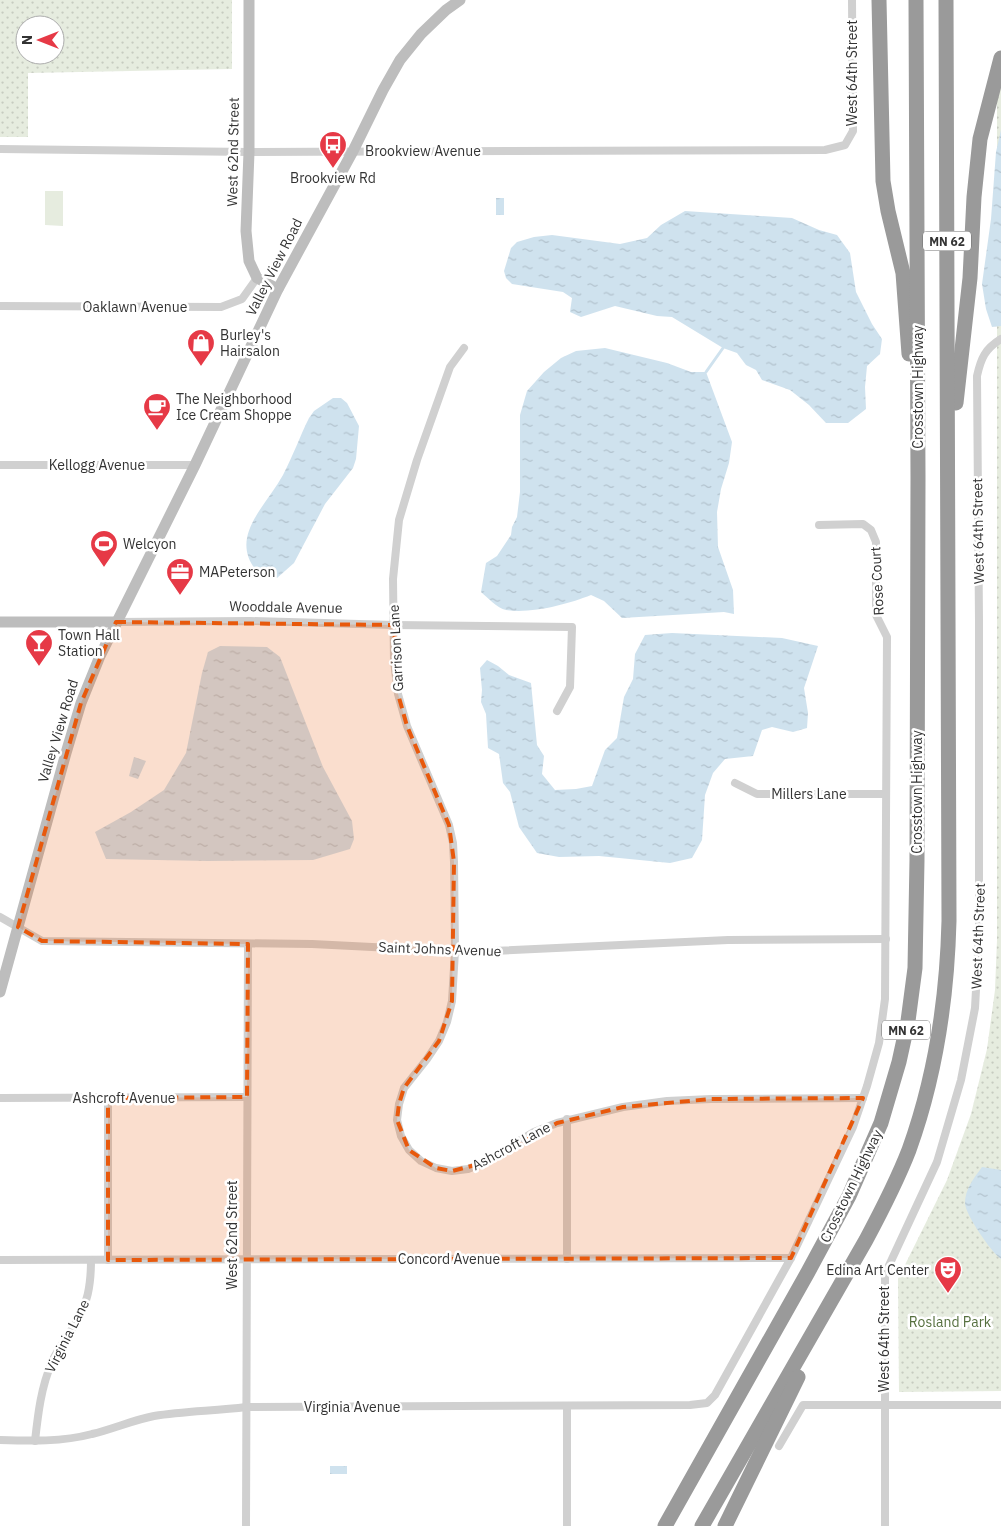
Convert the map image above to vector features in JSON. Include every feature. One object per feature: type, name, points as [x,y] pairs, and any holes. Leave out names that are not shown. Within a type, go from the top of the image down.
[{"type":"highway","points":[[878,0],[882,180],[902,273],[918,478]]},
{"type":"highway","name":"Crosstown Highway","points":[[665,1526],[849,1196],[881,1123],[899,1062],[908,1021],[915,968],[917,860],[916,0]]},
{"type":"highway","name":"MN 62","points":[[702,1526],[866,1240],[889,1196],[908,1151],[923,1107],[935,1061],[943,1015],[948,970],[949,921],[946,0]]},
{"type":"highway","points":[[947,482],[970,278],[974,197],[980,139],[1001,58]]},
{"type":"highway","points":[[725,1526],[778,1420],[841,1283]]},
{"type":"street","name":"West 62nd Street","points":[[249,0],[249,152],[246,232],[249,261],[257,278]]},
{"type":"street","name":"Valley View Road","points":[[0,992],[66,753],[81,703],[100,656],[195,465],[278,289],[400,60],[421,34],[446,10],[460,0]]},
{"type":"street","name":"West 64th Street","points":[[845,145],[853,131],[852,0]]},
{"type":"street","name":"Brookview Avenue","points":[[0,150],[249,152],[825,150],[845,145]]},
{"type":"street","points":[[257,278],[278,289]]},
{"type":"street","name":"Oaklawn Avenue","points":[[0,306],[221,307],[242,299],[257,278]]},
{"type":"street","name":"West 64th Street","points":[[885,1526],[885,1274],[917,1209],[937,1162],[962,1080],[975,1008],[979,935],[977,376],[981,358],[993,344],[1001,339]]},
{"type":"street","name":"Garrison Lane","points":[[455,951],[454,843],[449,825],[407,726],[398,694],[394,660],[393,579],[399,520],[417,460],[450,368],[464,348]]},
{"type":"street","name":"Kellogg Avenue","points":[[0,465],[195,465]]},
{"type":"street","name":"Rose Court","points":[[819,525],[862,524],[872,530],[876,542],[876,615],[887,637],[885,794]]},
{"type":"street","name":"Wooddale Avenue","points":[[0,622],[250,620],[394,625],[572,627],[570,688],[557,711]]},
{"type":"street","name":"Millers Lane","points":[[735,783],[757,794],[885,794]]},
{"type":"street","points":[[791,1258],[853,1128],[879,1043],[885,999],[885,794]]},
{"type":"street","name":"Saint Johns Avenue","points":[[0,917],[42,941],[360,945],[455,951],[518,952],[728,940],[886,939]]},
{"type":"street","name":"West 62nd Street","points":[[246,1526],[248,944]]},
{"type":"street","name":"Ashcroft Lane","points":[[455,951],[452,1001],[447,1022],[439,1041],[404,1088],[397,1120],[401,1136],[409,1150],[421,1161],[436,1168],[452,1171],[468,1169],[483,1163],[534,1132],[567,1119],[623,1106],[667,1101],[863,1098]]},
{"type":"street","name":"Ashcroft Avenue","points":[[0,1098],[247,1097]]},
{"type":"street","points":[[108,1098],[108,1260]]},
{"type":"street","points":[[567,1119],[567,1259]]},
{"type":"street","name":"Concord Avenue","points":[[91,1260],[791,1258]]},
{"type":"street","name":"Virginia Avenue","points":[[0,1440],[35,1441],[90,1435],[153,1416],[246,1407],[690,1405],[707,1403],[715,1395],[791,1258]]},
{"type":"street","points":[[0,1260],[91,1260]]},
{"type":"street","name":"Virginia Lane","points":[[35,1441],[44,1384],[52,1360],[83,1311],[91,1277],[91,1260]]},
{"type":"street","points":[[779,1446],[803,1405],[1001,1405]]},
{"type":"street","points":[[567,1406],[567,1526]]},
{"type":"highlighted area","points":[[116,622],[394,625],[398,694],[407,726],[449,825],[454,862],[452,1001],[439,1041],[404,1088],[399,1104],[397,1120],[409,1150],[436,1168],[452,1171],[483,1163],[557,1123],[623,1107],[711,1099],[863,1098],[791,1258],[108,1260],[108,1098],[247,1097],[248,944],[42,941],[18,927],[81,703]]},
{"type":"green space","points":[[0,0],[232,0],[232,69],[28,73],[28,137],[0,137]]},
{"type":"green space","name":"Rosland Park","points":[[1001,87],[1001,1391],[899,1392],[898,1279],[947,1180],[971,1114],[987,1049],[995,990],[997,940],[997,95]]},
{"type":"green space","points":[[45,191],[63,191],[63,226],[45,225]]},
{"type":"water","points":[[1001,130],[1001,326],[992,327],[986,309],[982,284],[991,219],[996,152]]},
{"type":"water","points":[[496,198],[504,198],[504,215],[496,215]]},
{"type":"water","points":[[685,211],[792,218],[819,230],[837,235],[850,253],[856,292],[882,339],[880,354],[867,366],[865,387],[866,409],[848,423],[826,423],[809,405],[790,390],[762,380],[756,370],[746,365],[737,353],[723,348],[672,317],[657,316],[615,306],[581,317],[570,312],[572,298],[563,292],[512,284],[506,278],[504,271],[511,248],[517,242],[534,237],[552,235],[620,244],[647,238],[661,225]]},
{"type":"water","points":[[605,348],[667,363],[691,372],[706,372],[732,442],[717,512],[718,547],[733,590],[734,614],[724,612],[622,618],[604,601],[591,595],[550,607],[516,611],[499,607],[481,592],[486,563],[497,556],[511,535],[512,527],[517,517],[520,492],[520,415],[527,391],[544,372],[561,358],[576,351]]},
{"type":"water","points":[[333,398],[341,398],[347,403],[359,426],[356,459],[353,468],[325,504],[294,563],[277,578],[262,577],[251,563],[247,550],[247,537],[252,524],[283,475],[309,418],[314,411]]},
{"type":"water","points":[[672,633],[782,638],[818,646],[804,688],[808,713],[807,728],[793,732],[772,727],[762,730],[753,756],[725,759],[713,773],[705,795],[702,840],[692,858],[670,863],[599,856],[559,857],[537,853],[519,827],[510,792],[503,783],[499,754],[488,748],[486,714],[481,702],[480,668],[487,660],[509,675],[531,683],[537,745],[544,756],[542,774],[555,790],[576,789],[592,786],[605,750],[617,738],[624,697],[633,679],[635,654],[645,635]]},
{"type":"water","points":[[220,646],[267,647],[280,657],[323,767],[352,821],[354,839],[350,849],[313,860],[208,861],[106,859],[95,832],[131,812],[164,790],[186,753],[208,652]]},
{"type":"water","points":[[134,757],[146,761],[138,779],[129,776]]},
{"type":"water","points":[[982,1167],[1001,1170],[1001,1259],[979,1232],[966,1208],[965,1198],[968,1188]]},
{"type":"water","points":[[330,1466],[347,1466],[347,1474],[330,1474]]},
{"type":"waterway","points":[[706,372],[723,348]]},
{"type":"place","name":"Brookview Rd","points":[[333,169]]},
{"type":"place","name":"Burley's Hairsalon","points":[[201,367]]},
{"type":"place","name":"The Neighborhood Ice Cream Shoppe","points":[[157,431]]},
{"type":"place","name":"Welcyon","points":[[104,568]]},
{"type":"place","name":"MAPeterson","points":[[180,596]]},
{"type":"place","name":"Town Hall Station","points":[[39,667]]},
{"type":"place","name":"Edina Art Center","points":[[948,1294]]}]
